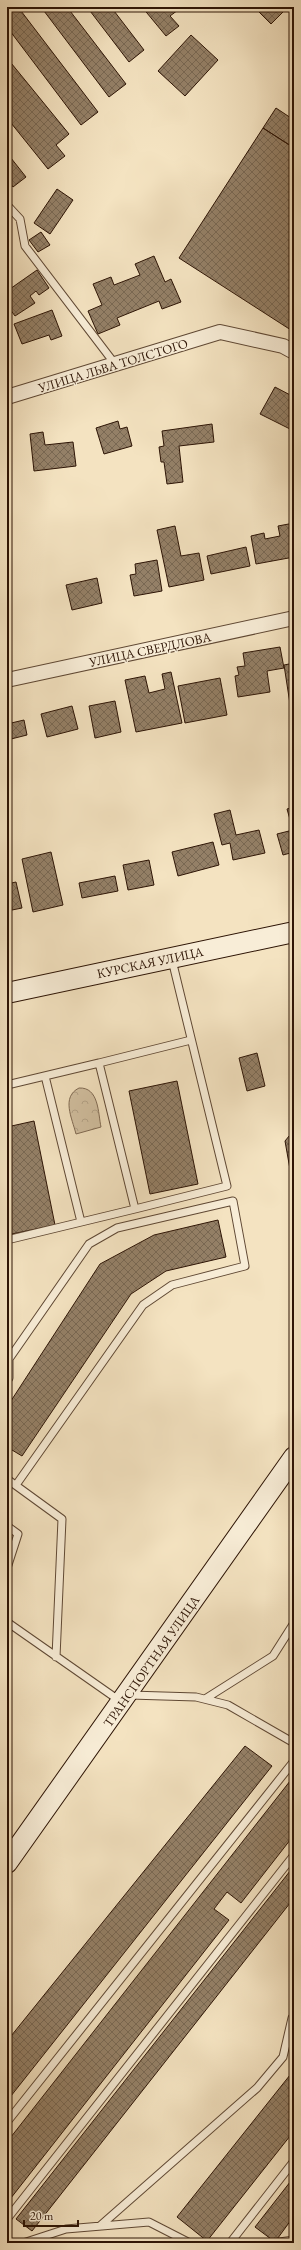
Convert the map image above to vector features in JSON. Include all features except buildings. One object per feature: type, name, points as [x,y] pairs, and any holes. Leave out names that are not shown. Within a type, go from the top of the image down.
[{"type":"main road","name":"КУРСКАЯ УЛИЦА","points":[[7,993],[294,932]]},
{"type":"main road","name":"ТРАНСПОРТНАЯ УЛИЦА","points":[[7,1863],[125,1699],[294,1457]]},
{"type":"street","name":"УЛИЦА ЛЬВА ТОЛСТОГО","points":[[7,397],[220,332],[283,346],[294,352]]},
{"type":"street","name":"УЛИЦА СВЕРДЛОВА","points":[[7,680],[294,618]]},
{"type":"lane","points":[[7,205],[20,219],[25,246],[115,364]]},
{"type":"lane","points":[[7,1240],[227,1186],[171,958]]},
{"type":"lane","points":[[7,1085],[191,1040]]},
{"type":"lane","points":[[99,1063],[135,1208]]},
{"type":"lane","points":[[45,1076],[81,1222]]},
{"type":"lane","points":[[8,1379],[9,1359],[89,1244],[117,1228],[233,1201],[245,1266],[172,1285],[143,1305],[16,1485]]},
{"type":"lane","points":[[7,1479],[62,1519],[56,1657]]},
{"type":"lane","points":[[7,1526],[18,1534],[7,1568]]},
{"type":"lane","points":[[7,1622],[56,1657],[125,1699],[205,1699],[228,1705],[294,1744]]},
{"type":"lane","points":[[205,1699],[273,1656],[294,1623]]},
{"type":"lane","points":[[7,2122],[294,1761]]},
{"type":"lane","points":[[7,2219],[294,1854]]},
{"type":"lane","points":[[100,2226],[257,2088],[283,2057],[292,2018],[294,2016]]},
{"type":"lane","points":[[230,2243],[294,2161]]},
{"type":"lane","points":[[23,2243],[66,2229],[149,2222],[190,2243]]},
{"type":"lane","points":[[272,2243],[294,2240]]},
{"type":"green space","points":[[79,1088],[86,1089],[94,1096],[98,1108],[101,1127],[76,1134],[70,1115],[69,1102],[70,1097]]}]
